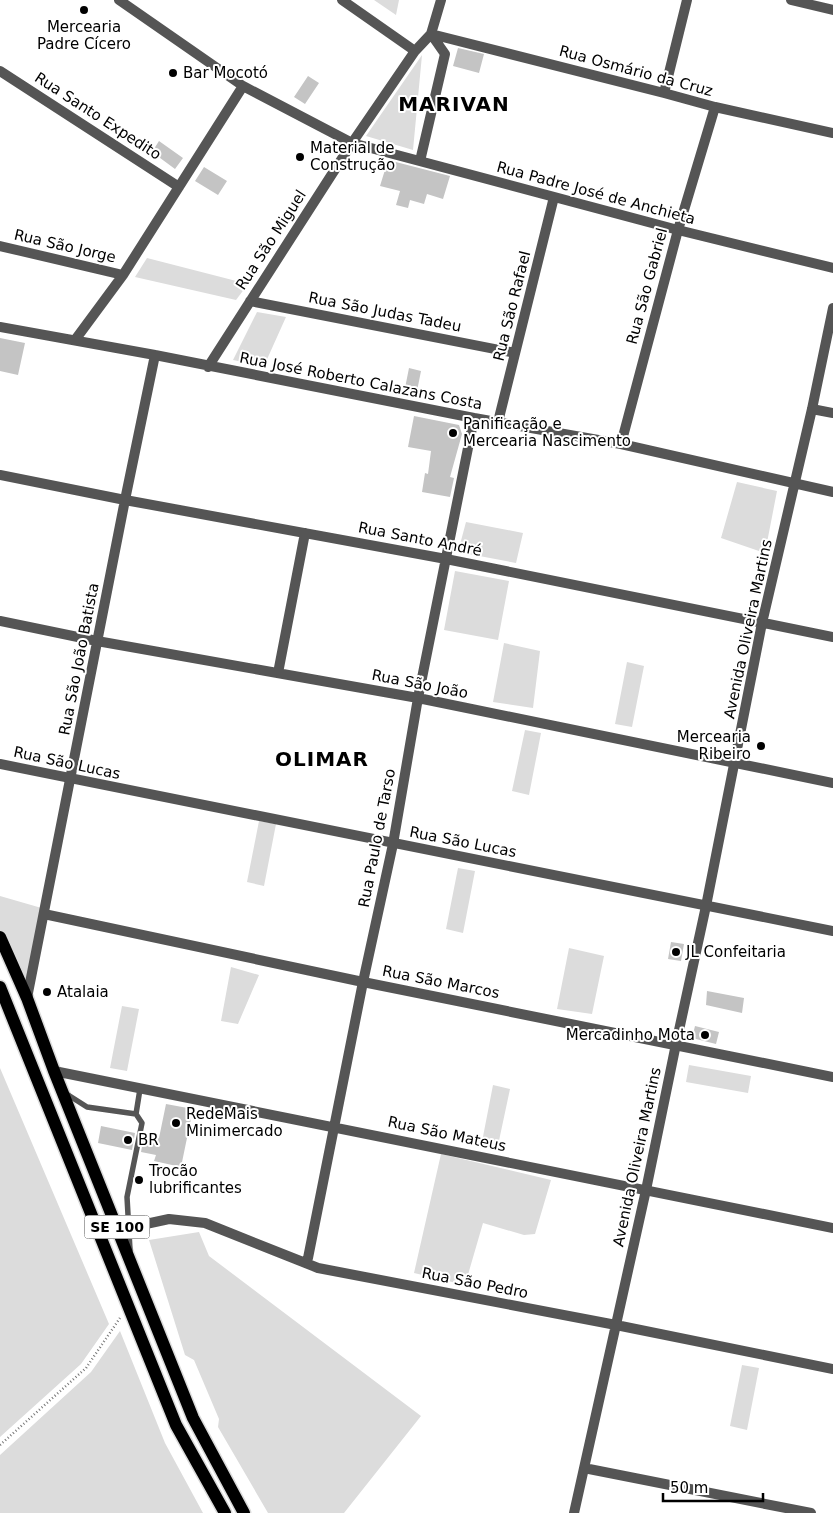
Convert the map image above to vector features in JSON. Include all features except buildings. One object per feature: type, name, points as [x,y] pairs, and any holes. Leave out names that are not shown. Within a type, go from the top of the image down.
[{"type":"main road","name":"SE 100","points":[[0,937],[27,998],[62,1091],[123,1228],[132,1265],[197,1424],[244,1513]]},
{"type":"main road","name":"SE 100","points":[[0,987],[180,1431],[225,1513]]},
{"type":"main road","points":[[180,1431],[189,1429],[197,1424]]},
{"type":"street","name":"Rua Padre José de Anchieta","points":[[119,0],[243,86],[352,143],[678,230],[833,268]]},
{"type":"street","points":[[342,0],[415,51]]},
{"type":"street","points":[[420,161],[445,54],[431,34],[441,0]]},
{"type":"street","points":[[664,92],[687,0]]},
{"type":"street","points":[[791,0],[833,10]]},
{"type":"street","name":"Rua São Miguel","points":[[208,367],[352,143],[415,51],[431,34]]},
{"type":"street","name":"Rua Osmário da Cruz","points":[[431,34],[664,92],[714,107],[833,133]]},
{"type":"street","name":"Rua Santo Expedito","points":[[0,71],[179,187]]},
{"type":"street","points":[[75,340],[123,274],[243,86]]},
{"type":"street","name":"Rua São Gabriel","points":[[621,444],[678,230],[714,107]]},
{"type":"street","name":"Rua São Rafael","points":[[498,422],[554,197]]},
{"type":"street","name":"Rua São Jorge","points":[[0,246],[123,274]]},
{"type":"street","name":"Rua São Judas Tadeu","points":[[250,301],[515,353]]},
{"type":"street","name":"Avenida Oliveira Martins","points":[[574,1513],[646,1190],[706,906],[762,623],[831,332],[833,308]]},
{"type":"street","name":"Rua José Roberto Calazans Costa","points":[[0,327],[155,355],[208,367],[474,418],[621,444],[833,492]]},
{"type":"street","name":"Rua São João Batista","points":[[27,998],[155,355]]},
{"type":"street","points":[[812,409],[833,413]]},
{"type":"street","name":"Rua Paulo de Tarso","points":[[305,1262],[308,1258],[363,982],[393,844],[418,698],[474,418]]},
{"type":"street","name":"Rua Santo André","points":[[0,475],[446,559],[833,637]]},
{"type":"street","points":[[278,673],[306,533]]},
{"type":"street","name":"Rua São João","points":[[0,621],[97,642],[418,698],[833,783]]},
{"type":"street","name":"Rua São Lucas","points":[[0,764],[833,931]]},
{"type":"street","name":"Rua São Marcos","points":[[44,914],[363,982],[833,1077]]},
{"type":"street","name":"Rua São Mateus","points":[[54,1071],[833,1228]]},
{"type":"street","name":"Rua São Pedro","points":[[123,1228],[169,1219],[205,1223],[318,1268],[833,1369]]},
{"type":"street","points":[[584,1468],[811,1513]]},
{"type":"lane","points":[[123,1228],[127,1196],[142,1124],[136,1114],[140,1088]]},
{"type":"lane","points":[[62,1091],[87,1106],[136,1114]]},
{"type":"path","points":[[0,1445],[86,1368],[120,1318]]},
{"type":"shaded area","points":[[374,0],[399,0],[396,15]]},
{"type":"shaded area","points":[[422,55],[413,150],[366,136]]},
{"type":"shaded area","points":[[147,258],[248,284],[236,300],[135,277]]},
{"type":"shaded area","points":[[257,312],[286,317],[264,366],[233,360]]},
{"type":"shaded area","points":[[737,482],[777,491],[765,553],[721,538]]},
{"type":"shaded area","points":[[466,522],[523,533],[516,563],[458,552]]},
{"type":"shaded area","points":[[455,571],[509,581],[498,640],[444,630]]},
{"type":"shaded area","points":[[504,643],[540,651],[533,708],[493,702]]},
{"type":"shaded area","points":[[627,662],[644,666],[632,727],[615,724]]},
{"type":"shaded area","points":[[525,730],[541,733],[529,795],[512,791]]},
{"type":"shaded area","points":[[259,821],[276,824],[264,886],[247,882]]},
{"type":"shaded area","points":[[458,868],[475,871],[463,933],[446,929]]},
{"type":"shaded area","points":[[0,896],[45,909],[27,998],[0,937]]},
{"type":"shaded area","points":[[569,948],[604,956],[592,1014],[557,1009]]},
{"type":"shaded area","points":[[231,967],[259,975],[238,1024],[221,1021]]},
{"type":"shaded area","points":[[122,1006],[139,1009],[127,1071],[110,1068]]},
{"type":"shaded area","points":[[689,1065],[751,1076],[748,1093],[686,1082]]},
{"type":"shaded area","points":[[0,1068],[109,1324],[81,1364],[0,1437]]},
{"type":"shaded area","points":[[493,1085],[510,1089],[497,1150],[481,1147]]},
{"type":"shaded area","points":[[441,1154],[551,1180],[535,1234],[524,1235],[483,1223],[465,1285],[414,1273]]},
{"type":"shaded area","points":[[199,1232],[209,1256],[421,1416],[344,1513],[268,1513],[218,1427],[219,1419],[194,1360],[185,1355],[149,1240]]},
{"type":"shaded area","points":[[120,1331],[165,1443],[203,1513],[0,1513],[0,1455],[91,1372]]},
{"type":"shaded area","points":[[742,1365],[759,1368],[747,1430],[730,1426]]},
{"type":"place","name":"Mercearia Padre Cícero","points":[[84,10]]},
{"type":"place","name":"Bar Mocotó","points":[[173,73]]},
{"type":"place","name":"Material de Construção","points":[[300,157]]},
{"type":"place","name":"Panificação e Mercearia Nascimento","points":[[453,433]]},
{"type":"place","name":"Mercearia Ribeiro","points":[[761,746]]},
{"type":"place","name":"JL Confeitaria","points":[[676,952]]},
{"type":"place","name":"Atalaia","points":[[47,992]]},
{"type":"place","name":"Mercadinho Mota","points":[[705,1035]]},
{"type":"place","name":"RedeMais Minimercado","points":[[176,1123]]},
{"type":"place","name":"BR","points":[[128,1140]]},
{"type":"place","name":"Trocão lubrificantes","points":[[139,1180]]},
{"type":"district","name":"MARIVAN","points":[[454,104]]},
{"type":"district","name":"OLIMAR","points":[[322,759]]}]
